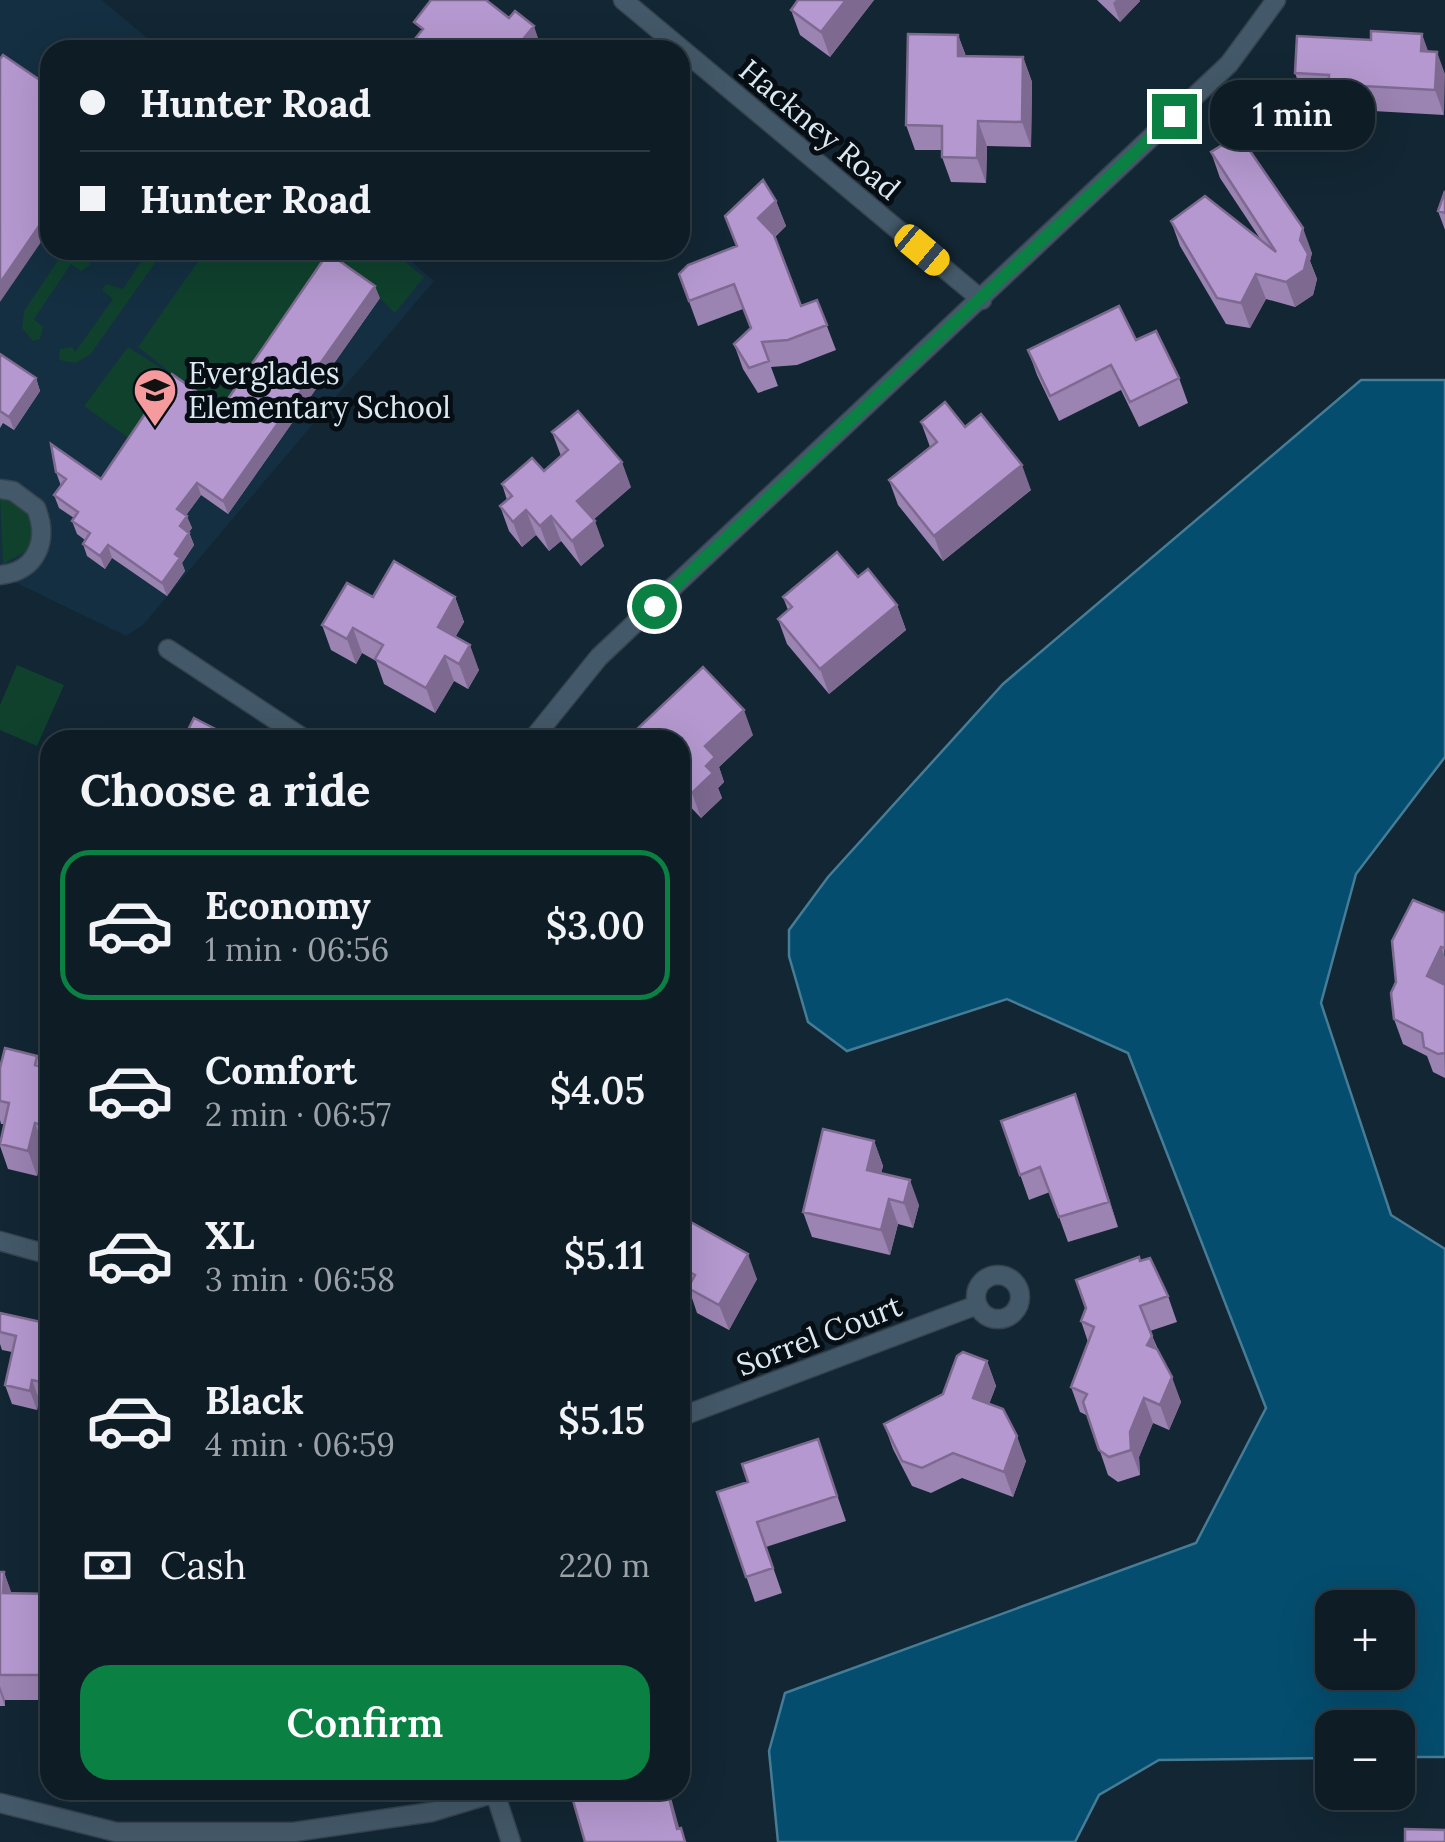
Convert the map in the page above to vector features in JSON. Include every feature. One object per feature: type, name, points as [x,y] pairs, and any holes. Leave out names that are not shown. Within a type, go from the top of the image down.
[{"type":"street","name":"Hackney Road","points":[[623,0],[671,40]]},
{"type":"street","points":[[540,730],[599,657],[1229,64],[1276,0]]},
{"type":"street","name":"Hackney Road","points":[[690,56],[982,300]]},
{"type":"street","points":[[0,490],[13,491],[36,508],[42,538],[29,565],[16,574],[0,575]]},
{"type":"street","points":[[168,649],[291,730]]},
{"type":"street","points":[[0,1241],[40,1252]]},
{"type":"street","name":"Sorrel Court","points":[[690,1413],[977,1305]]},
{"type":"street","points":[[0,1803],[116,1832],[294,1832],[432,1812],[467,1800]]},
{"type":"street","points":[[497,1800],[511,1842]]},
{"type":"shaded area","name":"Everglades Elementary School","points":[[0,0],[102,0],[149,40],[40,40],[40,260],[410,260],[434,281],[143,625],[126,636],[0,575]]},
{"type":"green space","points":[[58,260],[85,260],[91,264],[81,271],[71,264],[34,319],[43,327],[40,339],[33,341],[22,328],[24,311]]},
{"type":"green space","points":[[142,260],[157,260],[90,355],[75,363],[59,360],[60,349],[72,347],[75,352],[113,299],[102,290],[106,284],[123,289]]},
{"type":"green space","points":[[199,260],[403,260],[424,277],[395,313],[380,298],[227,420],[133,441],[84,406],[128,347],[180,380],[138,347]]},
{"type":"green space","points":[[0,498],[25,510],[33,533],[27,551],[3,564]]},
{"type":"green space","points":[[17,665],[64,685],[44,730],[40,730],[37,746],[0,730],[0,705]]},
{"type":"water","points":[[1361,380],[1445,380],[1445,757],[1356,874],[1321,1003],[1391,1215],[1445,1249],[1445,1757],[1415,1757],[1415,1710],[1315,1710],[1315,1758],[1159,1760],[1099,1795],[1075,1842],[778,1842],[769,1751],[785,1693],[1196,1543],[1266,1408],[1128,1053],[1007,999],[847,1051],[808,1022],[789,956],[789,930],[828,877],[1003,684]]},
{"type":"building","points":[[431,0],[486,0],[509,18],[515,11],[534,26],[522,40],[414,40],[423,29],[414,22]]},
{"type":"building","points":[[798,0],[846,0],[821,32],[791,10]]},
{"type":"building","points":[[1371,31],[1422,34],[1421,51],[1437,52],[1435,90],[1364,86],[1363,110],[1327,107],[1329,75],[1295,73],[1297,36],[1371,40]]},
{"type":"building","points":[[908,34],[958,35],[958,56],[1023,57],[1022,122],[978,121],[977,158],[942,157],[942,126],[906,125]]},
{"type":"building","points":[[3,55],[40,80],[40,225],[0,283]]},
{"type":"building","points":[[1239,135],[1303,228],[1300,240],[1308,254],[1304,270],[1286,282],[1256,274],[1241,303],[1217,298],[1171,221],[1205,196],[1276,252],[1211,152]]},
{"type":"building","points":[[763,180],[776,201],[758,218],[774,235],[801,306],[817,300],[827,325],[788,340],[762,342],[769,361],[749,368],[734,344],[751,328],[734,284],[689,301],[679,274],[688,265],[737,246],[725,216]]},
{"type":"building","points":[[1445,191],[1445,213],[1438,211]]},
{"type":"building","points":[[323,260],[338,260],[375,286],[223,501],[197,483],[177,509],[187,516],[180,526],[189,533],[175,554],[180,558],[162,583],[108,545],[100,556],[83,544],[90,533],[72,521],[78,512],[54,495],[66,479],[56,472],[51,444],[101,479],[172,374],[221,409]]},
{"type":"building","points":[[1119,306],[1136,340],[1156,331],[1179,378],[1130,402],[1111,365],[1050,396],[1028,350]]},
{"type":"building","points":[[0,354],[36,378],[9,417],[0,411]]},
{"type":"building","points":[[945,402],[965,427],[981,414],[1022,465],[934,536],[889,480],[937,442],[921,422]]},
{"type":"building","points":[[578,411],[622,462],[577,501],[595,521],[572,541],[551,516],[540,526],[526,510],[513,522],[500,506],[512,496],[502,484],[532,458],[544,471],[568,450],[552,432]]},
{"type":"building","points":[[837,552],[858,577],[868,569],[897,605],[820,669],[778,619],[792,607],[783,597]]},
{"type":"building","points":[[394,561],[455,597],[438,627],[470,645],[459,664],[445,656],[426,688],[375,659],[383,645],[353,628],[347,639],[322,625],[347,583],[373,597]]},
{"type":"building","points":[[703,667],[744,710],[705,746],[715,757],[706,766],[713,773],[692,793],[690,730],[636,730]]},
{"type":"building","points":[[194,718],[217,730],[188,730]]},
{"type":"building","points":[[1413,900],[1445,913],[1445,948],[1441,947],[1427,976],[1445,985],[1445,1053],[1424,1047],[1422,1033],[1394,1019],[1392,941]]},
{"type":"building","points":[[5,1048],[37,1056],[40,1124],[35,1123],[28,1151],[0,1144],[9,1103],[0,1101],[0,1068]]},
{"type":"building","points":[[1075,1094],[1109,1202],[1059,1217],[1040,1167],[1020,1175],[1001,1121]]},
{"type":"building","points":[[823,1129],[874,1141],[867,1170],[910,1180],[904,1203],[889,1199],[881,1230],[803,1212]]},
{"type":"building","points":[[690,1222],[748,1254],[719,1305],[690,1289],[695,1275],[690,1272]]},
{"type":"building","points":[[1139,1257],[1140,1261],[1150,1258],[1168,1296],[1140,1306],[1152,1336],[1147,1345],[1157,1349],[1172,1377],[1160,1405],[1144,1398],[1130,1432],[1131,1450],[1109,1457],[1099,1450],[1083,1402],[1087,1394],[1071,1387],[1094,1327],[1081,1321],[1086,1308],[1076,1280]]},
{"type":"building","points":[[0,1313],[40,1322],[40,1382],[32,1380],[30,1391],[5,1385],[16,1336],[0,1332]]},
{"type":"building","points":[[963,1352],[987,1361],[973,1398],[1003,1409],[1017,1436],[1004,1472],[953,1453],[922,1468],[902,1461],[884,1424],[943,1394],[957,1356]]},
{"type":"building","points":[[818,1439],[837,1496],[757,1522],[773,1568],[746,1577],[717,1492],[748,1482],[742,1464]]},
{"type":"building","points":[[0,1572],[4,1572],[3,1593],[40,1594],[40,1675],[0,1675]]},
{"type":"building","points":[[573,1800],[670,1800],[677,1829],[681,1828],[685,1842],[585,1842]]},
{"type":"building","points":[[1405,1829],[1445,1830],[1445,1842],[1405,1842]]},
{"type":"place","name":"Everglades Elementary School","points":[[155,428]]},
{"type":"route","points":[[654,606],[1174,116]]}]
